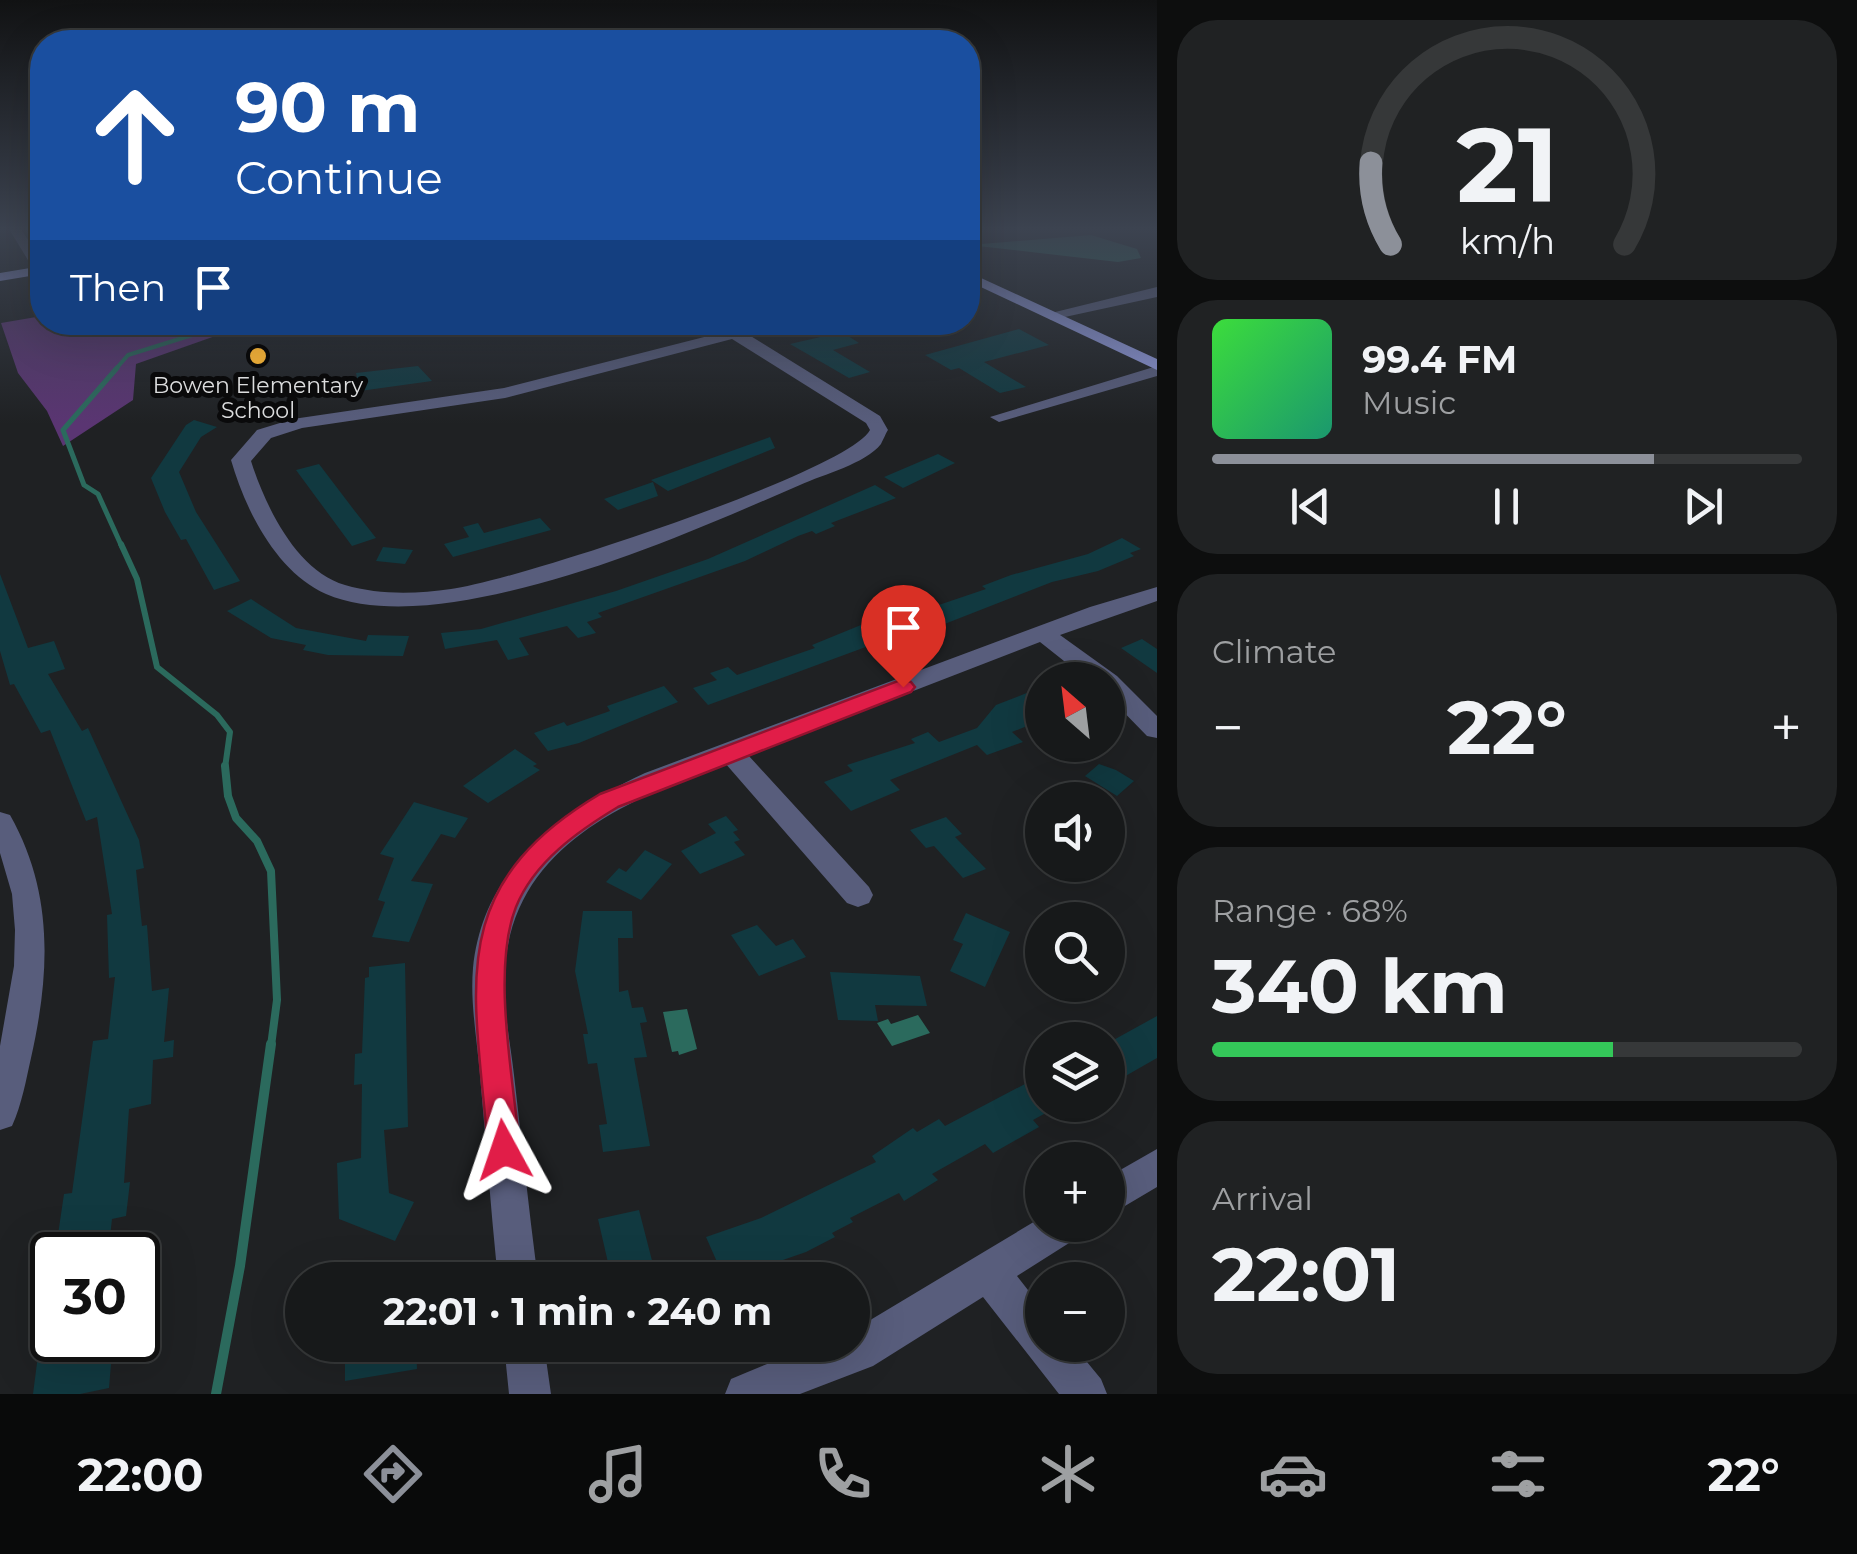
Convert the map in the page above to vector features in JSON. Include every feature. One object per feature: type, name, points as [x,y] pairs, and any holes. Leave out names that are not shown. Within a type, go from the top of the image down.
[{"type":"main road","points":[[1003,294],[1157,368]]},
{"type":"street","points":[[1052,315],[1148,294]]},
{"type":"street","points":[[732,335],[486,397],[300,423],[264,434],[247,448],[241,460],[247,484],[290,554],[313,578],[337,590],[372,597],[417,598],[544,576],[646,541],[843,459],[873,442],[879,430],[874,420],[738,335]]},
{"type":"street","points":[[999,416],[1157,368]]},
{"type":"street","points":[[516,1262],[489,966],[502,906],[530,862],[570,824],[609,800],[1043,633],[1157,594]]},
{"type":"street","points":[[1043,633],[1081,662]]},
{"type":"street","points":[[1125,700],[1156,730]]},
{"type":"street","points":[[730,752],[858,895]]},
{"type":"street","points":[[0,822],[24,872],[31,913],[32,971],[4,1079],[0,1114]]},
{"type":"street","points":[[1125,1187],[1157,1166]]},
{"type":"street","points":[[746,1394],[858,1351],[1037,1242]]},
{"type":"street","points":[[989,1273],[1025,1318]]},
{"type":"street","points":[[526,1362],[530,1394]]},
{"type":"street","points":[[1060,1362],[1086,1394]]},
{"type":"shaded area","points":[[30,318],[30,335],[218,335],[136,364],[133,400],[63,446],[47,411],[18,373],[1,323]]},
{"type":"shaded area","points":[[687,1009],[697,1049],[679,1055],[678,1051],[672,1052],[663,1012]]},
{"type":"shaded area","points":[[918,1015],[930,1033],[892,1046],[877,1023],[888,1019],[891,1024]]},
{"type":"building","points":[[1019,329],[1049,345],[984,362],[1026,387],[1000,393],[959,368],[951,370],[925,355]]},
{"type":"building","points":[[847,335],[859,343],[833,350],[870,372],[849,378],[790,344]]},
{"type":"building","points":[[418,366],[432,381],[360,391],[356,373]]},
{"type":"building","points":[[194,420],[217,427],[201,437],[179,472],[196,512],[240,581],[214,590],[186,539],[181,540],[165,512],[151,478],[186,425]]},
{"type":"building","points":[[770,437],[775,448],[668,491],[651,480]]},
{"type":"building","points":[[938,454],[955,463],[903,488],[884,477]]},
{"type":"building","points":[[319,464],[376,538],[352,546],[296,470]]},
{"type":"building","points":[[653,482],[658,496],[618,510],[604,499]]},
{"type":"building","points":[[875,485],[896,498],[831,523],[835,526],[816,534],[812,531],[798,536],[745,561],[598,613],[602,617],[587,622],[596,633],[578,638],[567,626],[519,638],[529,655],[508,660],[497,640],[445,649],[441,633],[481,629],[616,591],[708,559]]},
{"type":"building","points":[[540,518],[551,530],[453,557],[444,544],[469,537],[463,527],[478,523],[484,533]]},
{"type":"building","points":[[1122,538],[1141,549],[1130,553],[1134,556],[1098,571],[1052,582],[942,625],[924,610],[986,589],[982,586],[1011,575],[1088,554]]},
{"type":"building","points":[[383,547],[413,550],[405,564],[376,561]]},
{"type":"building","points":[[0,574],[28,648],[54,641],[65,669],[48,674],[82,731],[88,728],[139,840],[144,868],[136,870],[142,926],[147,925],[152,991],[169,988],[164,1042],[174,1040],[173,1057],[153,1060],[151,1104],[129,1109],[124,1183],[130,1182],[126,1216],[112,1219],[111,1232],[58,1232],[64,1194],[72,1193],[93,1041],[108,1039],[115,977],[109,978],[107,915],[112,914],[97,817],[86,821],[50,730],[41,733],[14,684],[10,685],[0,651]]},
{"type":"building","points":[[251,599],[296,628],[366,641],[368,635],[409,636],[403,656],[328,655],[303,650],[306,645],[271,638],[227,611]]},
{"type":"building","points":[[905,607],[924,622],[899,632],[906,637],[886,645],[882,641],[708,705],[693,688],[717,680],[710,673],[728,667],[737,675],[815,648],[812,645]]},
{"type":"building","points":[[1142,639],[1157,649],[1157,673],[1121,648]]},
{"type":"building","points":[[664,686],[678,702],[579,743],[548,751],[534,733],[610,711],[607,706]]},
{"type":"building","points":[[1025,694],[1025,727],[1012,732],[1023,742],[987,755],[977,745],[890,780],[900,790],[851,811],[824,782],[853,771],[847,765],[915,743],[911,739],[928,732],[939,742],[977,728],[996,705]]},
{"type":"building","points":[[515,749],[540,770],[488,803],[463,786]]},
{"type":"building","points":[[1099,764],[1134,781],[1125,789],[1125,782],[1095,782],[1085,776]]},
{"type":"building","points":[[414,802],[468,818],[455,838],[441,834],[411,881],[433,884],[409,942],[372,937],[385,902],[378,900],[394,858],[380,854]]},
{"type":"building","points":[[726,816],[738,830],[733,832],[740,840],[734,842],[745,855],[700,874],[681,851],[716,833],[708,824]]},
{"type":"building","points":[[946,817],[962,834],[955,837],[986,869],[963,878],[934,846],[926,848],[910,830]]},
{"type":"building","points":[[645,850],[672,864],[641,900],[606,882],[619,868],[626,872]]},
{"type":"building","points":[[583,911],[632,911],[633,938],[618,938],[619,992],[628,990],[632,1008],[643,1007],[647,1022],[640,1023],[647,1057],[634,1058],[650,1146],[603,1152],[599,1125],[607,1124],[597,1063],[588,1064],[583,1034],[588,1034],[575,971]]},
{"type":"building","points":[[966,913],[1010,932],[985,987],[950,971],[963,944],[953,940]]},
{"type":"building","points":[[757,925],[776,946],[793,939],[806,957],[759,976],[731,935]]},
{"type":"building","points":[[405,963],[408,1127],[384,1130],[389,1193],[414,1202],[395,1241],[339,1219],[337,1163],[361,1158],[362,1084],[354,1085],[355,1054],[362,1053],[365,978],[369,977],[369,967]]},
{"type":"building","points":[[830,972],[920,976],[927,1006],[875,1005],[878,1021],[838,1020]]},
{"type":"building","points":[[1157,1016],[1157,1058],[1125,1076],[1125,1034]]},
{"type":"building","points":[[1025,1084],[1025,1122],[1035,1122],[1039,1127],[993,1153],[985,1144],[932,1174],[938,1180],[904,1201],[899,1193],[850,1218],[853,1222],[832,1233],[835,1237],[806,1252],[777,1262],[717,1262],[706,1237],[761,1218],[876,1162],[872,1156],[913,1128],[917,1132],[939,1119],[945,1126]]},
{"type":"building","points":[[639,1210],[652,1262],[608,1262],[598,1219]]},
{"type":"building","points":[[37,1362],[111,1362],[109,1388],[80,1394],[33,1394]]},
{"type":"building","points":[[345,1362],[417,1362],[417,1369],[345,1381]]},
{"type":"waterway","points":[[115,370],[128,355],[192,335]]},
{"type":"waterway","points":[[117,368],[63,430],[84,485],[98,494],[122,547]]},
{"type":"waterway","points":[[121,544],[137,579],[157,667],[217,715],[230,732],[225,767]]},
{"type":"waterway","points":[[225,767],[228,796],[236,818],[257,841],[271,871],[277,1000],[271,1046]]},
{"type":"waterway","points":[[216,1394],[240,1266],[271,1044]]},
{"type":"place","name":"Bowen Elementary School","points":[[258,356]]},
{"type":"route","points":[[504,1150],[489,966],[502,906],[530,862],[570,824],[609,800],[903,687]]}]
